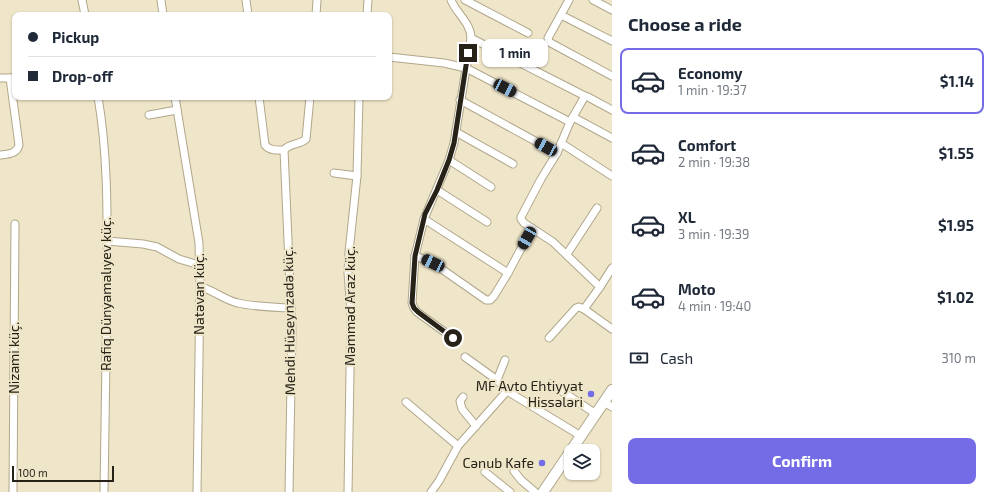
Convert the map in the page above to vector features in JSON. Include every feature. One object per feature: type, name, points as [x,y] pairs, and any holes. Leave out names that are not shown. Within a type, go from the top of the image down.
[{"type":"main road","points":[[543,492],[596,414],[608,404],[612,390]]},
{"type":"street","points":[[82,0],[84,12]]},
{"type":"street","points":[[161,0],[163,12]]},
{"type":"street","points":[[246,0],[248,12]]},
{"type":"street","points":[[316,12],[317,0]]},
{"type":"street","points":[[366,12],[368,0]]},
{"type":"street","points":[[451,0],[454,7],[471,31],[471,38],[456,132],[449,160],[424,219],[415,256],[412,303],[418,312],[453,338]]},
{"type":"street","points":[[465,0],[528,33]]},
{"type":"street","points":[[569,0],[548,38],[549,42],[612,76]]},
{"type":"street","points":[[593,0],[612,10]]},
{"type":"street","points":[[561,15],[612,41]]},
{"type":"street","points":[[471,38],[612,110]]},
{"type":"street","points":[[392,56],[444,63],[466,68],[612,138]]},
{"type":"street","points":[[0,78],[12,78]]},
{"type":"street","points":[[585,96],[571,119],[557,153],[541,179],[521,217],[521,220],[553,242],[600,287]]},
{"type":"street","points":[[0,155],[13,153],[18,149],[19,145],[15,100]]},
{"type":"street","name":"Rafiq Dünyamalıyev küç.","points":[[98,100],[105,153],[107,241],[104,492]]},
{"type":"street","name":"Natəvan küç.","points":[[175,100],[196,218],[200,265],[198,492]]},
{"type":"street","points":[[259,100],[265,145],[271,149],[284,150],[286,147],[306,138],[310,100]]},
{"type":"street","name":"Məmməd Araz küç.","points":[[348,492],[350,312],[348,252],[356,176],[359,100]]},
{"type":"street","points":[[460,100],[557,153]]},
{"type":"street","points":[[149,115],[177,110]]},
{"type":"street","points":[[456,132],[513,164]]},
{"type":"street","points":[[561,143],[612,176]]},
{"type":"street","name":"Mehdi Hüseynzadə küç.","points":[[284,150],[292,331],[289,492]]},
{"type":"street","points":[[449,160],[492,187]]},
{"type":"street","points":[[334,174],[356,176]]},
{"type":"street","points":[[437,190],[487,222]]},
{"type":"street","points":[[567,254],[597,208]]},
{"type":"street","points":[[424,219],[508,273]]},
{"type":"street","name":"Nizami küç.","points":[[13,492],[15,224]]},
{"type":"street","points":[[415,256],[433,263],[486,300],[490,300],[508,273],[532,228]]},
{"type":"street","points":[[107,241],[143,244],[157,247],[179,259],[200,265]]},
{"type":"street","points":[[584,309],[612,268]]},
{"type":"street","points":[[200,287],[238,304],[291,308]]},
{"type":"street","points":[[548,338],[576,308],[579,307],[612,329]]},
{"type":"street","points":[[465,357],[497,380],[507,391],[581,436]]},
{"type":"street","points":[[497,380],[505,360]]},
{"type":"street","points":[[551,384],[596,414]]},
{"type":"street","points":[[431,492],[439,481],[458,446],[507,391]]},
{"type":"street","points":[[463,397],[460,401],[462,409],[476,426]]},
{"type":"street","points":[[406,402],[458,446]]},
{"type":"street","points":[[514,471],[521,480],[535,492]]},
{"type":"street","points":[[485,472],[510,492]]},
{"type":"place","name":"MF Avto Ehtiyyat Hissələri","points":[[591,394]]},
{"type":"place","name":"Cənub Kafe","points":[[542,463]]},
{"type":"route","points":[[453,338],[418,312],[412,303],[415,256],[425,214],[437,190],[454,143],[468,53]]}]
